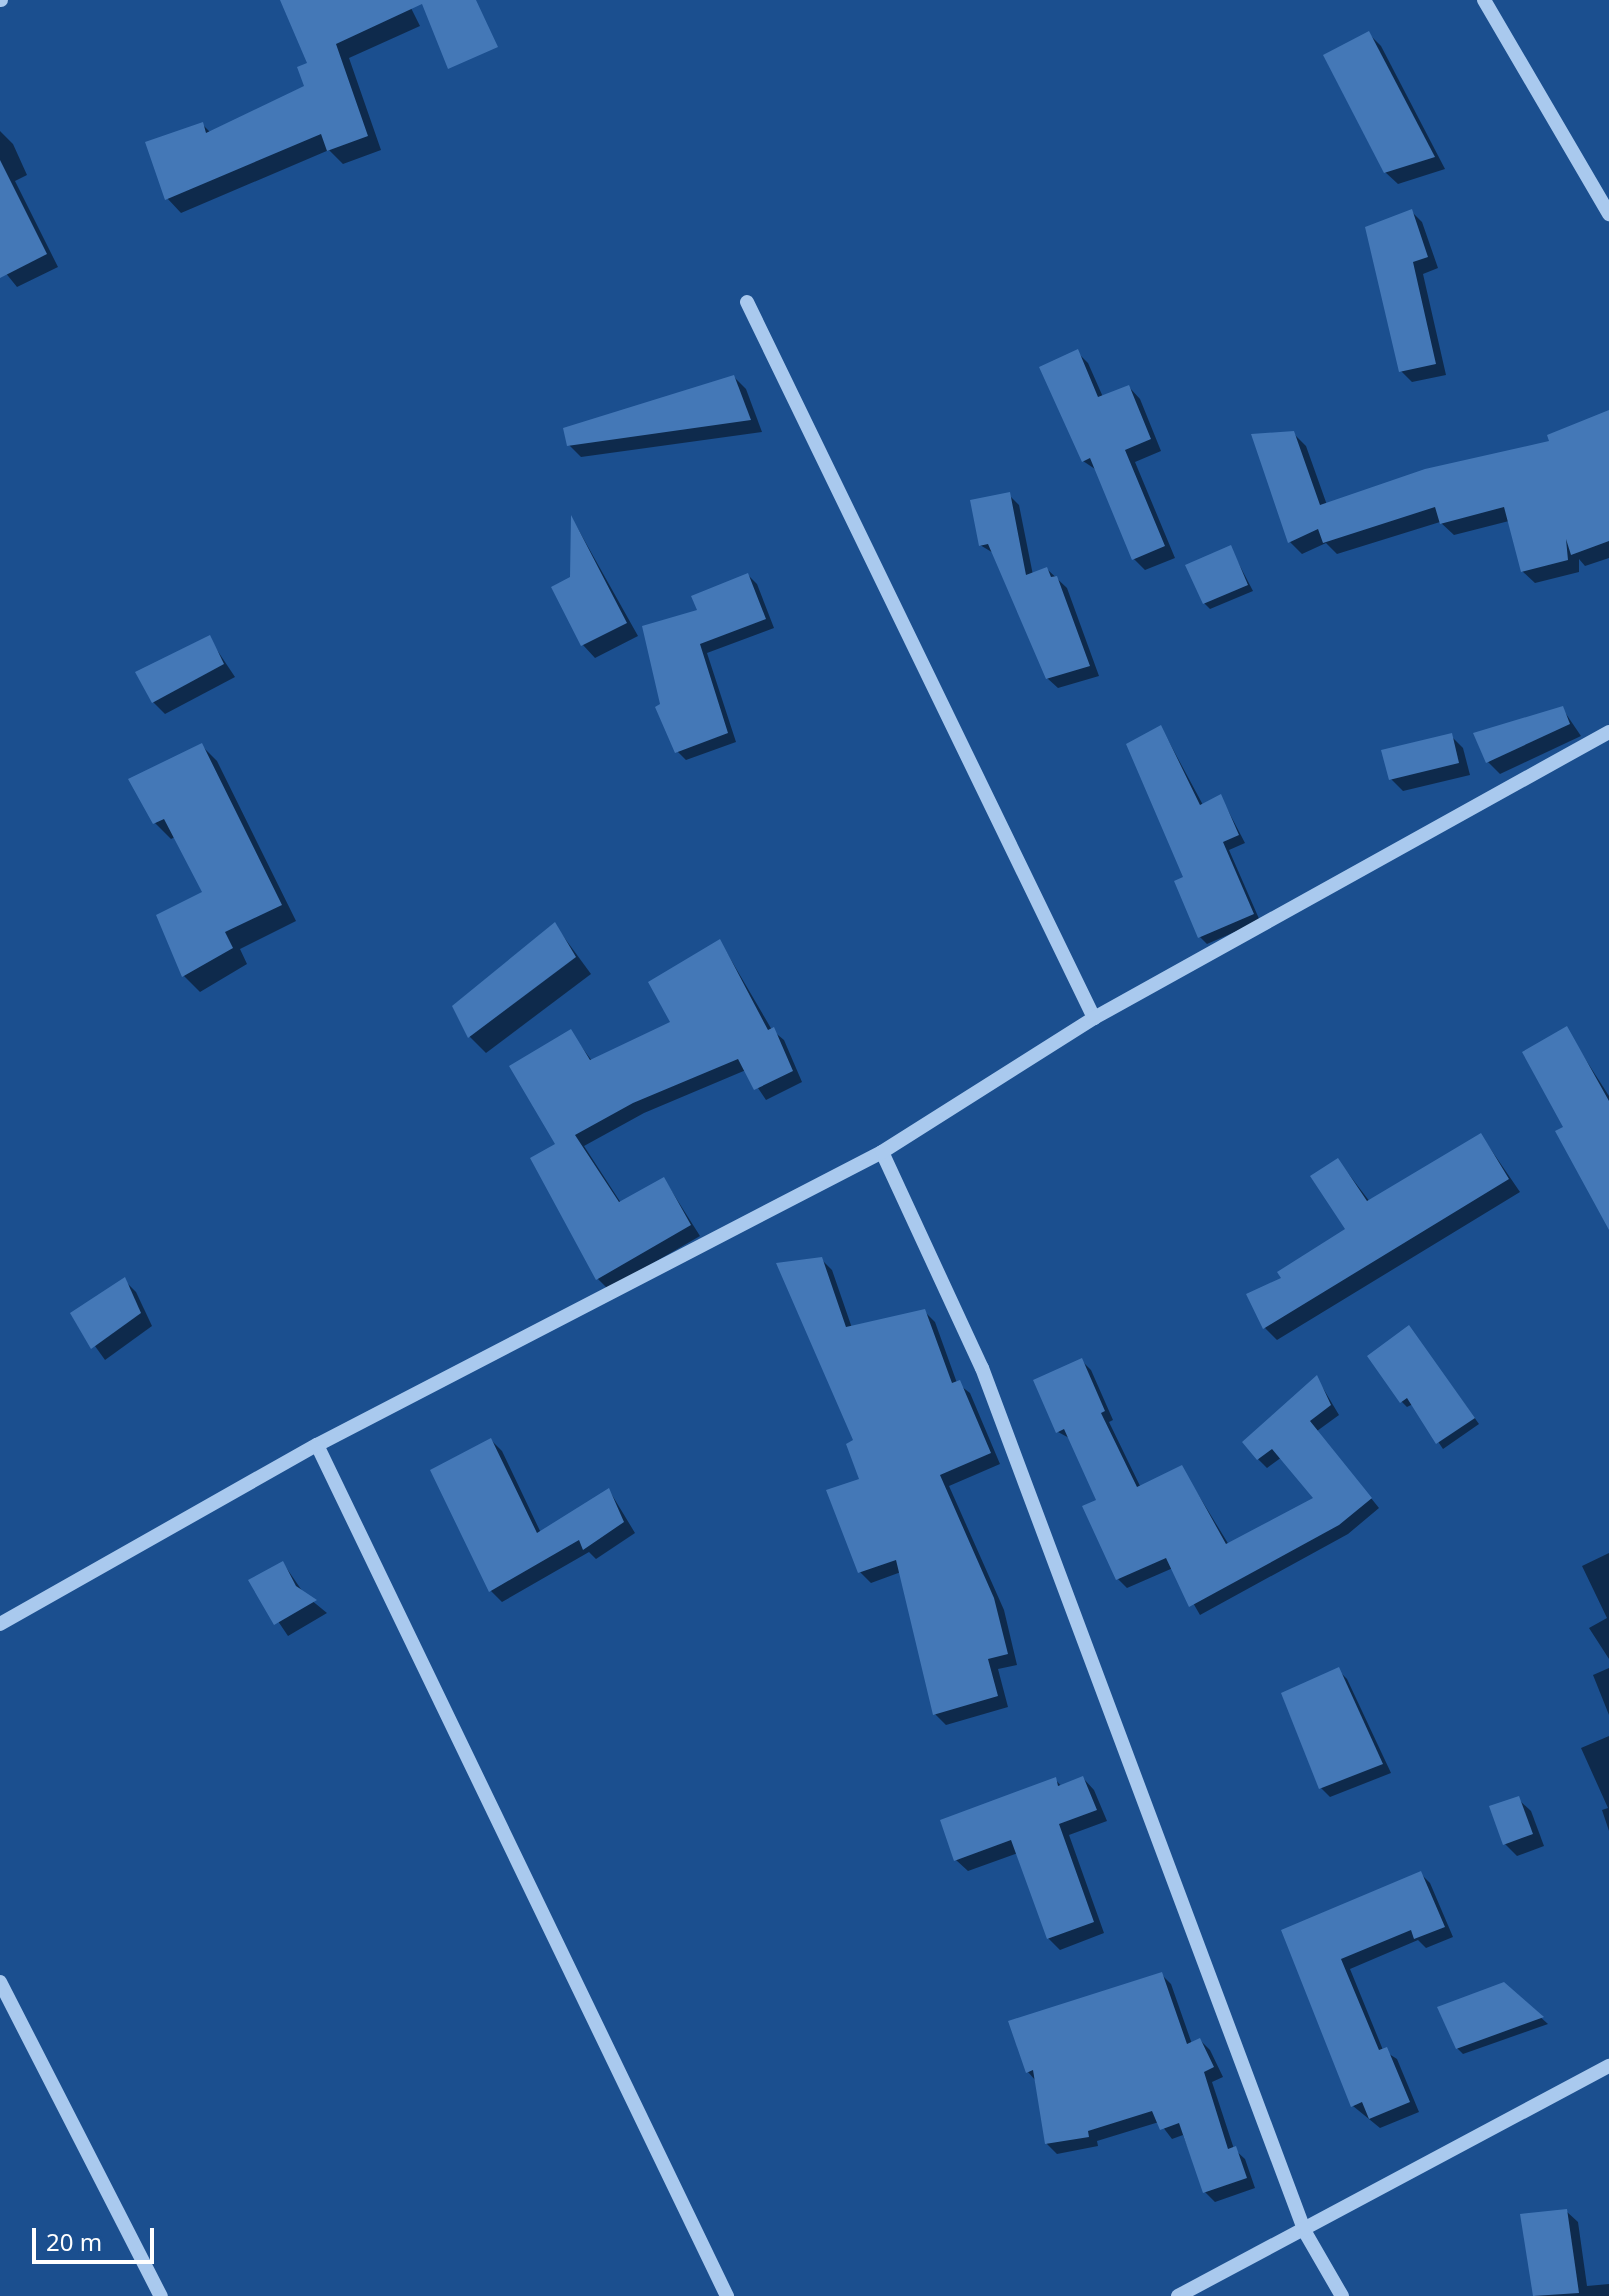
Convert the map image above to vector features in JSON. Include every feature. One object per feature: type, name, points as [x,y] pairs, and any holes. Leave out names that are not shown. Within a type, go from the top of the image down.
[{"type":"street","points":[[1484,0],[1609,214]]},
{"type":"street","points":[[747,302],[1094,1018]]},
{"type":"street","points":[[0,1624],[317,1445],[882,1152],[1094,1018],[1609,732]]},
{"type":"street","points":[[882,1152],[982,1368],[1305,2232],[1342,2296]]},
{"type":"street","points":[[317,1445],[727,2296]]},
{"type":"street","points":[[0,1982],[161,2296]]},
{"type":"street","points":[[1178,2296],[1305,2232],[1609,2066]]},
{"type":"building","points":[[280,0],[476,0],[498,47],[448,69],[422,4],[336,44],[368,136],[327,151],[321,134],[165,200],[145,142],[203,122],[206,133],[304,86],[297,67],[307,63]]},
{"type":"building","points":[[1369,31],[1435,157],[1384,173],[1323,55]]},
{"type":"building","points":[[0,160],[47,254],[0,278]]},
{"type":"building","points":[[1412,209],[1428,257],[1413,262],[1436,364],[1399,372],[1365,227]]},
{"type":"building","points":[[1078,349],[1098,397],[1129,385],[1151,439],[1125,450],[1165,546],[1132,560],[1090,458],[1082,462],[1039,367]]},
{"type":"building","points":[[734,375],[751,420],[567,446],[563,428]]},
{"type":"building","points":[[1609,410],[1609,541],[1571,555],[1566,539],[1568,560],[1521,572],[1504,507],[1440,524],[1435,507],[1323,543],[1318,529],[1288,543],[1251,434],[1294,431],[1320,505],[1425,469],[1549,441],[1547,435]]},
{"type":"building","points":[[1010,492],[1026,575],[1047,567],[1051,577],[1057,576],[1090,666],[1046,679],[988,544],[979,546],[970,500]]},
{"type":"building","points":[[571,515],[627,623],[581,646],[551,587],[570,577]]},
{"type":"building","points":[[1231,545],[1248,585],[1203,604],[1185,565]]},
{"type":"building","points":[[748,573],[766,619],[700,644],[728,733],[675,753],[655,707],[660,704],[642,626],[697,610],[691,596]]},
{"type":"building","points":[[210,635],[224,664],[152,703],[135,672]]},
{"type":"building","points":[[1563,706],[1570,724],[1486,763],[1473,733]]},
{"type":"building","points":[[1161,725],[1200,805],[1221,794],[1239,835],[1223,842],[1254,914],[1198,938],[1174,881],[1183,877],[1126,744]]},
{"type":"building","points":[[1452,733],[1459,763],[1389,780],[1381,750]]},
{"type":"building","points":[[202,743],[282,905],[225,932],[233,948],[182,977],[156,915],[202,892],[164,819],[153,824],[128,779]]},
{"type":"building","points":[[555,922],[576,957],[468,1038],[452,1006]]},
{"type":"building","points":[[720,939],[768,1030],[774,1027],[793,1071],[754,1090],[738,1059],[633,1103],[575,1135],[619,1202],[664,1177],[691,1225],[596,1280],[530,1158],[555,1144],[509,1066],[571,1029],[590,1060],[670,1022],[648,982]]},
{"type":"building","points":[[1567,1026],[1609,1101],[1609,1230],[1555,1131],[1563,1127],[1522,1052]]},
{"type":"building","points":[[1481,1133],[1509,1179],[1263,1329],[1246,1294],[1281,1278],[1277,1272],[1345,1229],[1310,1176],[1338,1158],[1367,1201]]},
{"type":"building","points":[[822,1257],[846,1327],[925,1309],[952,1383],[960,1380],[991,1453],[940,1475],[994,1598],[1008,1654],[988,1659],[998,1696],[933,1715],[896,1560],[858,1573],[826,1490],[859,1479],[846,1444],[853,1440],[776,1263]]},
{"type":"building","points":[[125,1277],[141,1313],[91,1349],[70,1313]]},
{"type":"building","points":[[1409,1325],[1475,1418],[1436,1444],[1407,1398],[1400,1403],[1367,1356]]},
{"type":"building","points":[[1082,1358],[1105,1411],[1101,1413],[1137,1487],[1182,1465],[1226,1544],[1313,1498],[1272,1449],[1257,1460],[1242,1442],[1317,1375],[1331,1405],[1310,1421],[1372,1498],[1339,1525],[1189,1607],[1166,1558],[1116,1580],[1082,1506],[1096,1500],[1064,1429],[1056,1433],[1033,1380]]},
{"type":"building","points":[[491,1438],[537,1533],[609,1488],[624,1522],[583,1550],[579,1540],[489,1592],[430,1470]]},
{"type":"building","points":[[283,1561],[296,1586],[317,1600],[274,1625],[248,1580]]},
{"type":"building","points":[[1339,1667],[1383,1764],[1319,1789],[1281,1693]]},
{"type":"building","points":[[1083,1776],[1097,1810],[1059,1824],[1094,1922],[1047,1939],[1011,1840],[954,1861],[940,1820],[1056,1777],[1058,1786]]},
{"type":"building","points":[[1519,1796],[1533,1834],[1503,1845],[1489,1806]]},
{"type":"building","points":[[1421,1871],[1445,1927],[1414,1939],[1411,1930],[1341,1959],[1379,2050],[1387,2047],[1410,2102],[1369,2119],[1362,2102],[1351,2107],[1281,1930]]},
{"type":"building","points":[[1162,1972],[1187,2044],[1200,2038],[1214,2067],[1204,2072],[1228,2149],[1236,2146],[1247,2178],[1203,2193],[1179,2123],[1160,2130],[1152,2111],[1088,2131],[1089,2137],[1045,2144],[1033,2070],[1026,2073],[1008,2021]]},
{"type":"building","points":[[1504,1982],[1544,2017],[1456,2049],[1437,2007]]},
{"type":"building","points":[[1567,2209],[1579,2293],[1533,2296],[1520,2214]]}]
